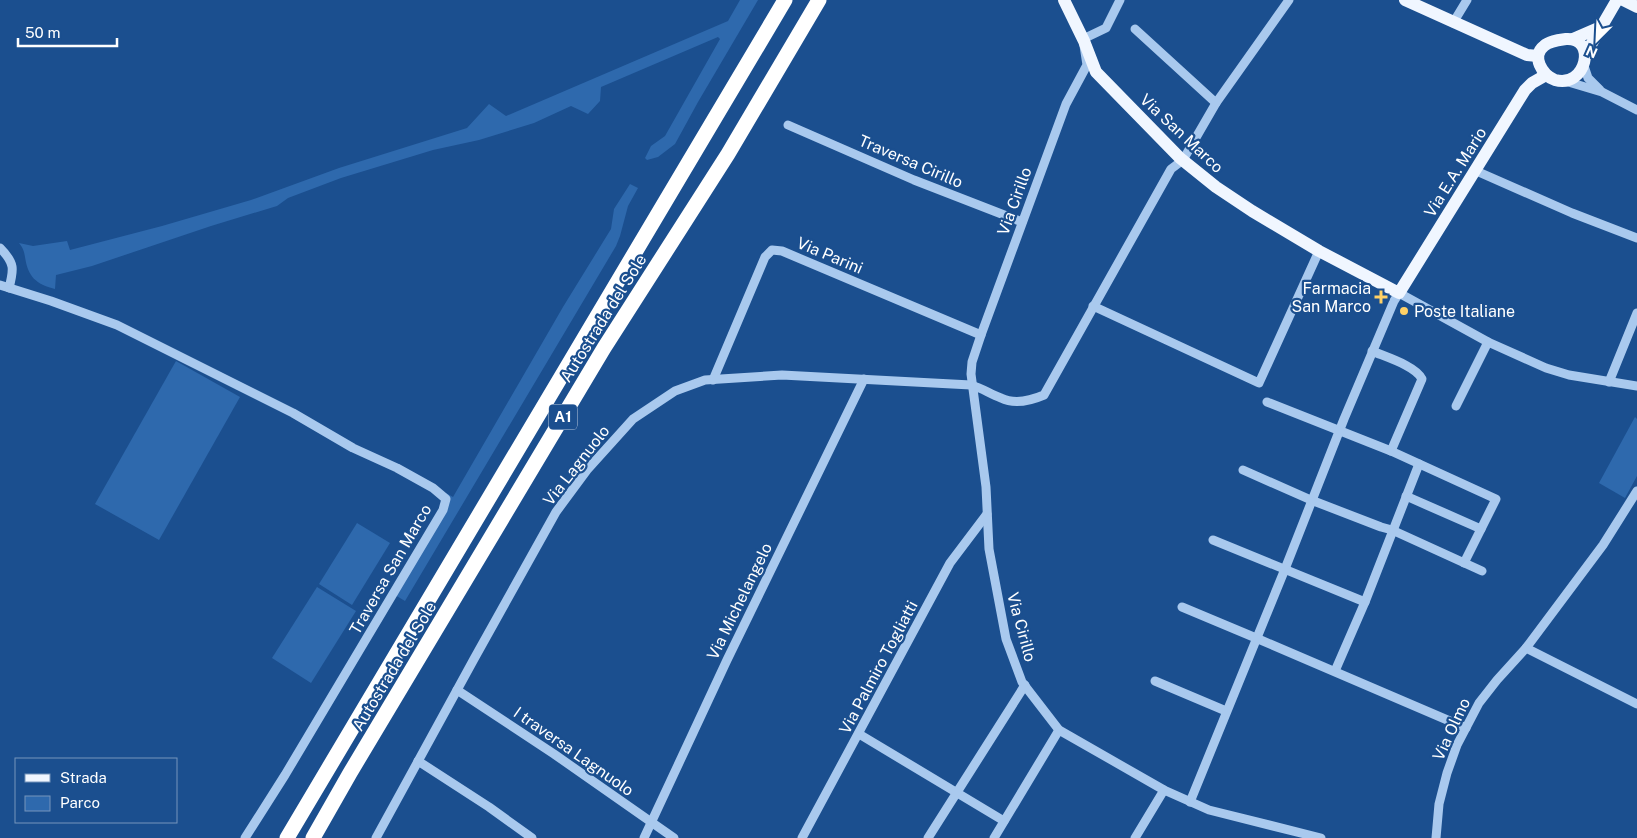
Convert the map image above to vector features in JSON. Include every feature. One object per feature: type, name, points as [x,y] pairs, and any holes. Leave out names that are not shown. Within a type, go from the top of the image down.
[{"type":"highway","name":"Autostrada del Sole","points":[[286,838],[784,0]]},
{"type":"highway","name":"Autostrada del Sole","points":[[314,838],[350,773],[604,348],[728,154],[819,0]]},
{"type":"main road","name":"Via San Marco","points":[[1064,0],[1086,37],[1096,72],[1182,160],[1216,187],[1252,211],[1319,251],[1399,294]]},
{"type":"main road","points":[[1405,0],[1527,55],[1538,56]]},
{"type":"main road","points":[[1603,26],[1573,39],[1545,45],[1540,50],[1538,56],[1541,68],[1546,75],[1553,79],[1565,81],[1579,73],[1617,0]]},
{"type":"main road","points":[[1623,0],[1637,8]]},
{"type":"main road","points":[[1573,39],[1579,42],[1584,49],[1584,61]]},
{"type":"main road","name":"Via E.A. Mario","points":[[1399,294],[1525,90],[1532,83],[1546,75]]},
{"type":"street","points":[[1086,37],[1106,28],[1120,0]]},
{"type":"street","points":[[971,384],[1002,399],[1015,402],[1030,401],[1044,396],[1171,170],[1182,160],[1216,103],[1289,0]]},
{"type":"street","points":[[1453,23],[1467,0]]},
{"type":"street","points":[[1135,29],[1216,103]]},
{"type":"street","name":"Via Cirillo","points":[[1086,37],[1087,66],[1066,104],[972,362],[971,384],[976,404],[986,487],[989,549],[1006,640],[1024,685],[1059,730],[1164,790],[1209,810],[1321,838]]},
{"type":"street","points":[[1584,61],[1588,78],[1602,92]]},
{"type":"street","points":[[1565,81],[1602,92],[1637,110]]},
{"type":"street","name":"Traversa Cirillo","points":[[788,125],[914,180],[1022,222]]},
{"type":"street","points":[[1474,170],[1572,213],[1637,238]]},
{"type":"street","points":[[0,248],[11,259],[13,272],[9,288],[0,285]]},
{"type":"street","name":"Via Parini","points":[[713,380],[765,257],[772,250],[782,251],[981,334]]},
{"type":"street","points":[[1093,306],[1258,383],[1319,251]]},
{"type":"street","name":"Traversa San Marco","points":[[9,288],[117,325],[293,413],[353,448],[397,468],[433,488],[446,499],[443,510],[285,775],[245,838]]},
{"type":"street","points":[[1190,802],[1339,430],[1394,301],[1399,294]]},
{"type":"street","name":"Via San Marco","points":[[1399,294],[1488,342],[1557,372],[1637,386]]},
{"type":"street","points":[[1609,382],[1637,313]]},
{"type":"street","points":[[1456,406],[1488,342]]},
{"type":"street","points":[[1372,351],[1409,368],[1420,375],[1422,380],[1390,451]]},
{"type":"street","name":"Via Lagnuolo","points":[[376,838],[556,512],[586,470],[633,419],[675,392],[705,380],[782,375],[971,384]]},
{"type":"street","name":"Via Michelangelo","points":[[644,838],[727,660],[864,379]]},
{"type":"street","points":[[1267,402],[1390,451],[1496,498],[1464,563]]},
{"type":"street","points":[[1335,671],[1365,602],[1419,464]]},
{"type":"street","points":[[1243,470],[1311,500],[1392,530],[1482,571]]},
{"type":"street","name":"Via Olmo","points":[[1436,838],[1439,804],[1447,773],[1457,745],[1479,703],[1526,648],[1603,545],[1637,491]]},
{"type":"street","points":[[1406,496],[1481,529]]},
{"type":"street","name":"Via Palmiro Togliatti","points":[[806,837],[858,734],[950,563],[987,514]]},
{"type":"street","points":[[1213,540],[1365,602]]},
{"type":"street","points":[[1182,607],[1466,728]]},
{"type":"street","points":[[1526,648],[1637,704]]},
{"type":"street","points":[[1155,681],[1226,711]]},
{"type":"street","points":[[928,838],[1024,685]]},
{"type":"street","name":"I traversa Lagnuolo","points":[[457,690],[554,754],[674,838]]},
{"type":"street","points":[[994,838],[1059,730]]},
{"type":"street","points":[[858,734],[1004,821]]},
{"type":"street","points":[[418,761],[489,807],[532,838]]},
{"type":"street","points":[[1135,838],[1164,790]]},
{"type":"green space","points":[[740,0],[758,0],[675,144],[658,157],[647,160],[645,158],[651,146],[665,136],[720,39],[718,37],[601,87],[600,101],[588,114],[571,106],[534,123],[479,140],[433,150],[341,178],[288,198],[277,206],[92,266],[56,275],[55,289],[38,282],[28,270],[24,251],[19,243],[33,246],[67,241],[70,250],[251,200],[339,168],[467,128],[489,104],[506,116],[728,21]]},
{"type":"green space","points":[[630,184],[638,188],[628,206],[616,246],[405,601],[395,595],[444,513],[446,493],[453,497],[563,307],[611,229],[614,209]]},
{"type":"green space","points":[[176,361],[240,397],[159,540],[95,504]]},
{"type":"green space","points":[[1635,417],[1637,419],[1637,476],[1625,498],[1599,483]]},
{"type":"green space","points":[[357,523],[390,543],[352,605],[319,584]]},
{"type":"green space","points":[[317,587],[356,611],[311,683],[272,658]]},
{"type":"place","name":"Farmacia San Marco","points":[[1381,297]]},
{"type":"place","name":"Poste Italiane","points":[[1404,311]]}]
